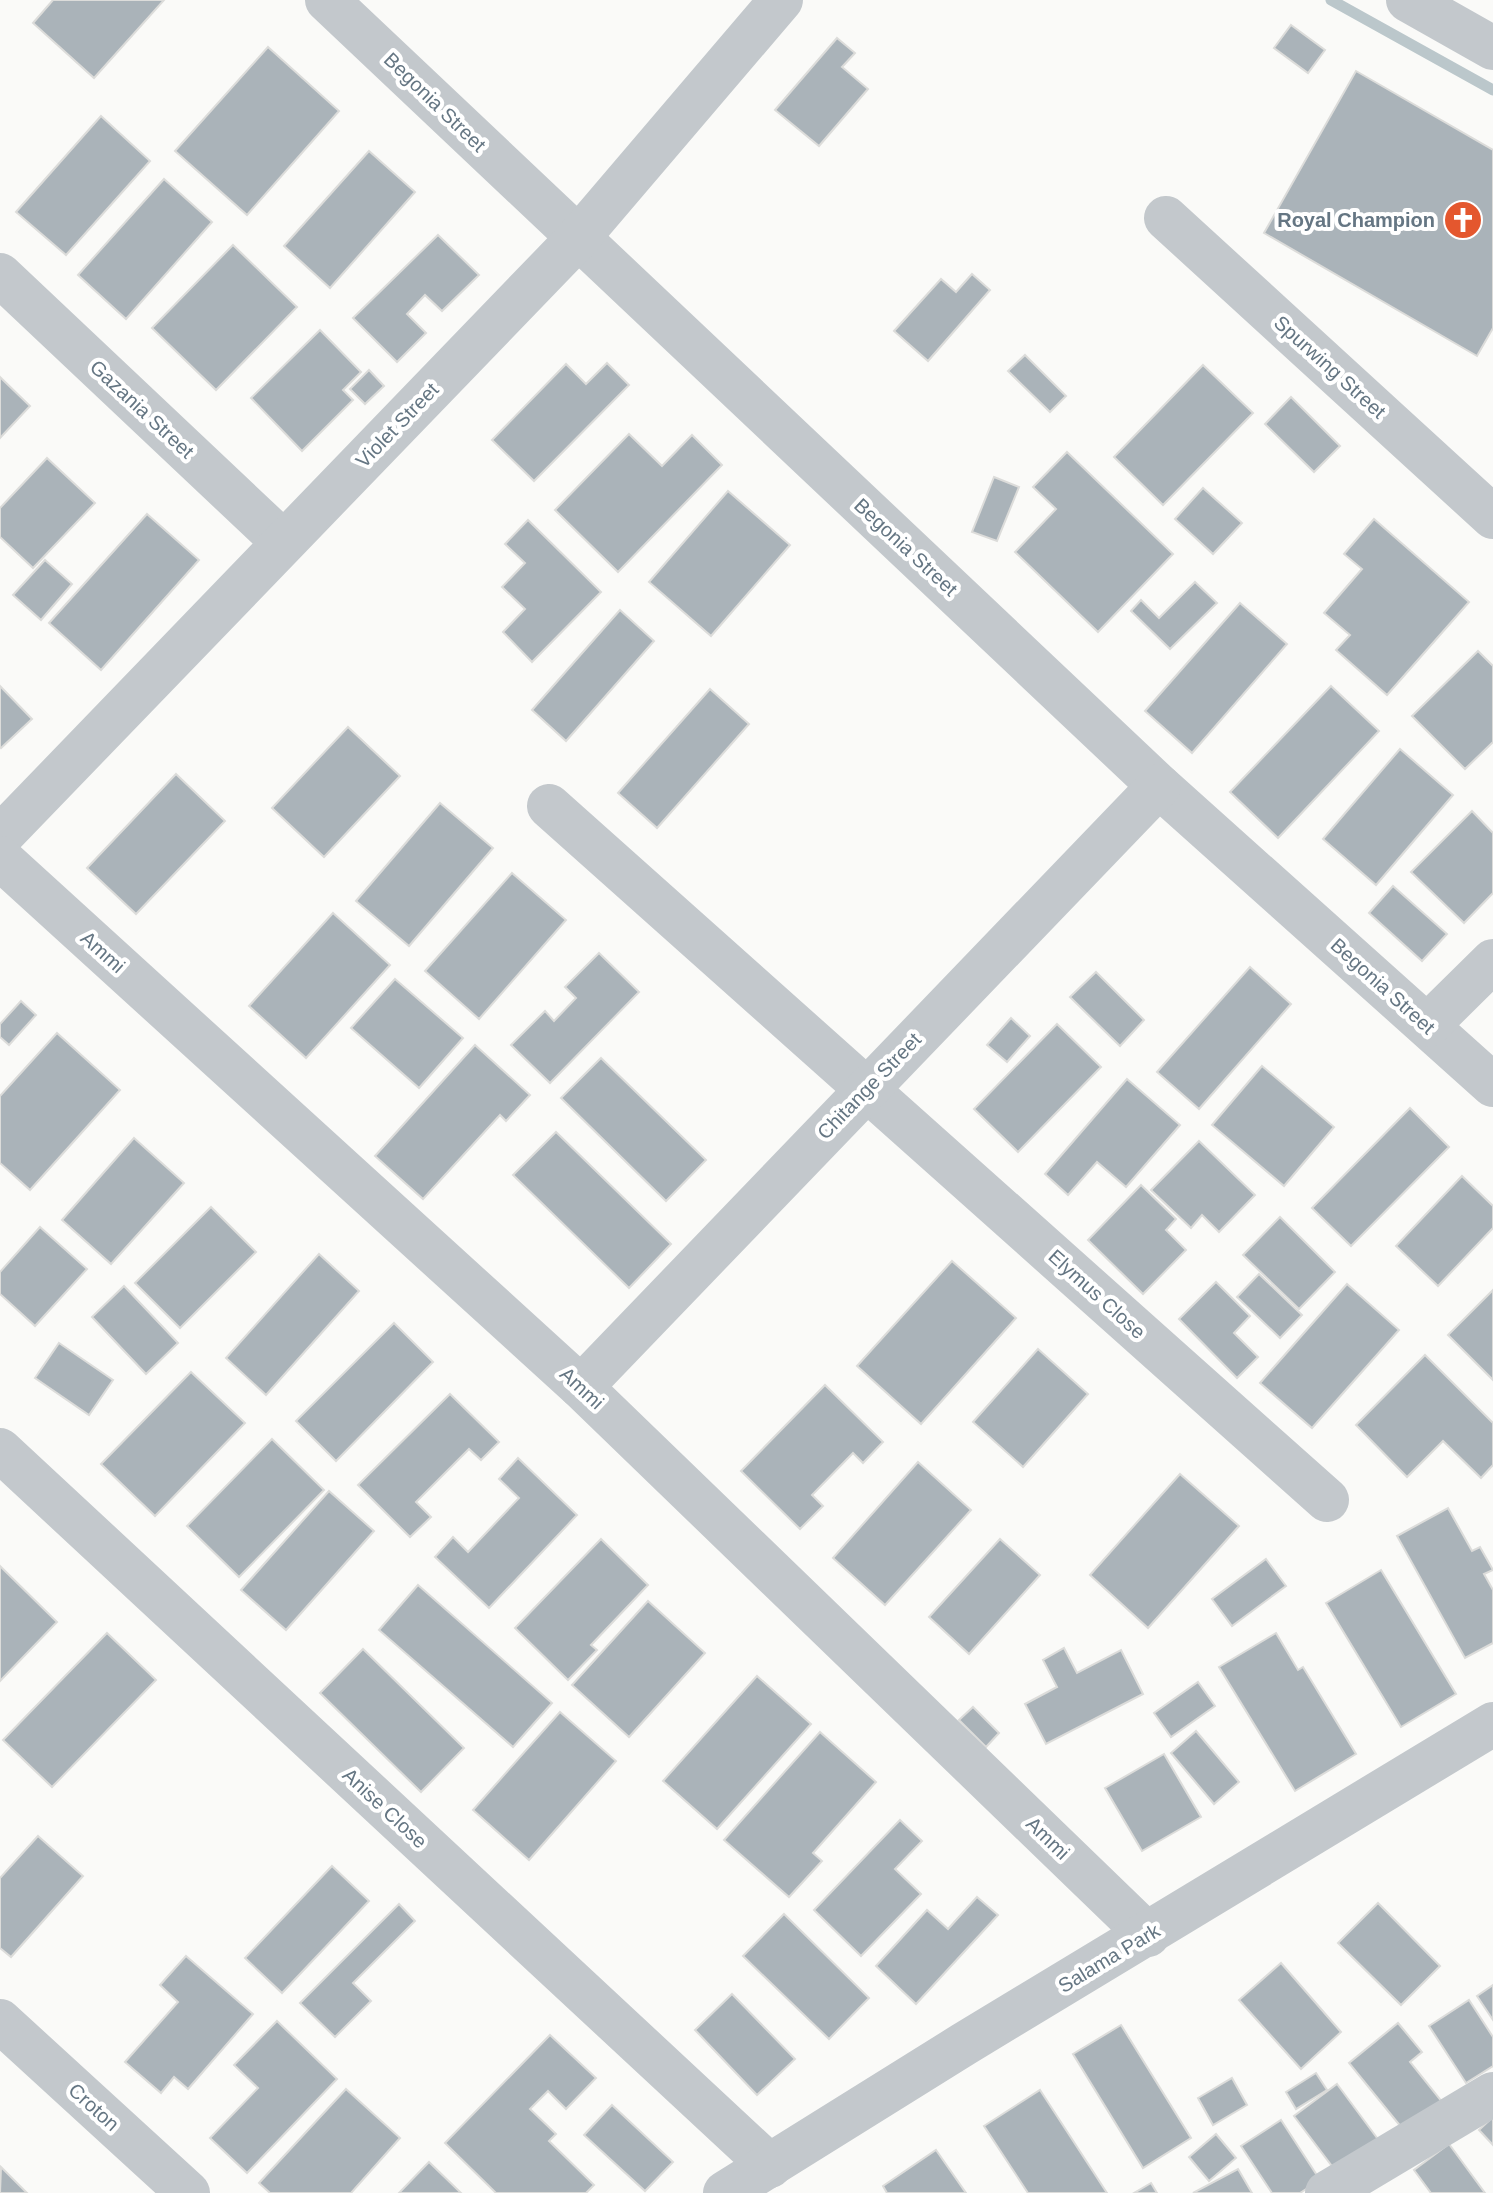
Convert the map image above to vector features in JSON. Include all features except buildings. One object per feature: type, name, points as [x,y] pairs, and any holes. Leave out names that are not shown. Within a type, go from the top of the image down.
[{"type":"street","name":"Begonia Street","points":[[327,0],[1159,786],[1493,1085]]},
{"type":"street","name":"Violet Street","points":[[0,837],[578,238],[781,0]]},
{"type":"street","points":[[1408,0],[1493,48]]},
{"type":"street","name":"Spurwing Street","points":[[1166,218],[1493,517]]},
{"type":"street","name":"Gazania Street","points":[[0,275],[283,542]]},
{"type":"street","name":"Chitange Street","points":[[581,1387],[1159,786]]},
{"type":"street","name":"Elymus Close","points":[[549,806],[1327,1500]]},
{"type":"street","name":"Ammi","points":[[0,858],[581,1387],[1148,1935]]},
{"type":"street","points":[[1428,1025],[1493,961]]},
{"type":"street","name":"Anise Close","points":[[0,1450],[770,2166]]},
{"type":"street","name":"Salama Park","points":[[725,2193],[964,2044],[1493,1724]]},
{"type":"street","name":"Croton","points":[[0,2021],[188,2193]]},
{"type":"street","points":[[1327,2193],[1493,2094]]},
{"type":"waterway","points":[[1331,0],[1493,90]]},
{"type":"place","name":"Royal Champion","points":[[1463,220]]}]
